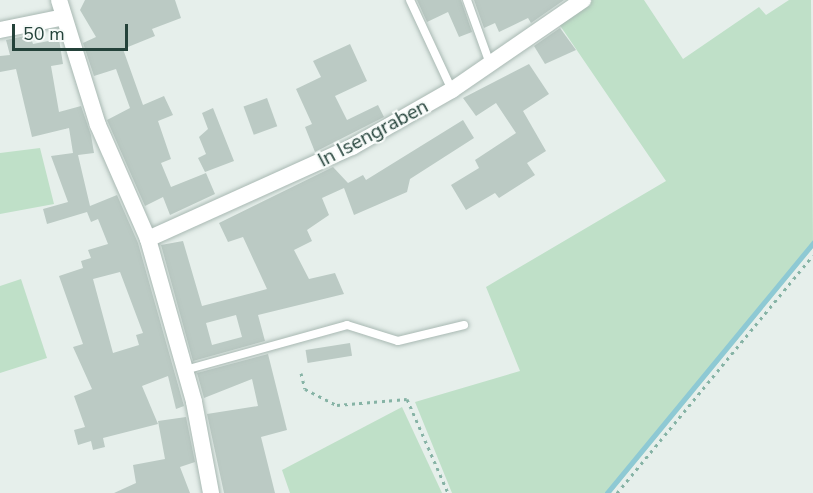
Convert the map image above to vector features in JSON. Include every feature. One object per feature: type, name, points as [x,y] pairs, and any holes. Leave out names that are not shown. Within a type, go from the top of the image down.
[{"type":"street","points":[[59,0],[117,178],[148,238],[184,370],[211,493]]},
{"type":"street","name":"In Isengraben","points":[[148,238],[352,147],[452,90],[583,0]]},
{"type":"street","points":[[0,30],[64,17]]},
{"type":"lane","points":[[410,0],[452,90]]},
{"type":"lane","points":[[467,0],[490,65]]},
{"type":"lane","points":[[184,370],[347,325],[398,341],[464,325]]},
{"type":"path","points":[[617,493],[813,255]]},
{"type":"path","points":[[301,373],[305,389],[337,405],[406,399],[448,493]]},
{"type":"green space","points":[[592,0],[644,0],[683,59],[759,7],[766,15],[789,0],[811,0],[813,248],[611,493],[452,493],[415,402],[520,371],[486,287],[666,181],[559,24]]},
{"type":"green space","points":[[40,148],[54,204],[0,214],[0,153]]},
{"type":"green space","points":[[21,279],[47,358],[0,373],[0,286]]},
{"type":"green space","points":[[402,407],[442,493],[290,493],[282,470]]},
{"type":"building","points":[[85,0],[175,0],[181,18],[152,29],[155,36],[123,49],[143,105],[164,96],[173,115],[158,121],[171,159],[161,163],[171,187],[206,173],[215,194],[170,215],[163,197],[145,206],[107,120],[130,108],[116,69],[94,76],[83,43],[96,37],[80,10]]},
{"type":"building","points":[[417,0],[461,0],[472,32],[459,37],[448,12],[427,22]]},
{"type":"building","points":[[474,0],[564,0],[531,23],[528,18],[499,32],[495,23],[484,28]]},
{"type":"building","points":[[560,28],[576,50],[545,64],[534,46]]},
{"type":"building","points":[[30,35],[33,44],[59,39],[63,64],[51,66],[59,112],[81,106],[91,135],[94,153],[78,155],[90,206],[117,195],[138,243],[184,406],[176,409],[168,376],[142,386],[158,424],[103,438],[105,447],[93,450],[91,441],[78,445],[74,430],[85,427],[74,396],[92,389],[73,347],[83,344],[59,276],[83,268],[81,261],[91,258],[88,250],[108,244],[98,219],[91,222],[87,212],[47,224],[43,209],[68,202],[51,156],[73,153],[69,128],[32,137],[16,69],[0,72],[0,56],[10,55],[6,40]],"holes":[[[120,272],[143,333],[136,335],[139,345],[113,353],[93,279]]]},
{"type":"building","points":[[350,44],[367,81],[335,96],[347,120],[378,105],[384,117],[315,152],[305,127],[312,124],[296,89],[321,77],[313,61]]},
{"type":"building","points":[[529,64],[549,94],[523,111],[546,151],[527,163],[535,175],[499,198],[495,193],[466,210],[451,185],[479,168],[475,160],[516,133],[496,103],[476,116],[463,98]]},
{"type":"building","points":[[267,98],[277,126],[254,135],[244,107]]},
{"type":"building","points":[[213,108],[234,161],[205,172],[198,158],[206,154],[199,137],[208,129],[202,113]]},
{"type":"building","points":[[463,120],[474,138],[410,179],[407,192],[354,215],[344,188],[322,198],[329,215],[307,230],[312,241],[294,250],[309,279],[335,273],[344,294],[258,315],[265,341],[193,361],[161,245],[183,241],[202,306],[267,289],[243,237],[228,242],[219,223],[333,167],[348,183],[363,175],[366,180]],"holes":[[[236,315],[242,337],[212,345],[206,323]]]},
{"type":"building","points":[[350,343],[352,356],[308,363],[306,350]]},
{"type":"building","points":[[268,354],[287,430],[261,437],[275,493],[224,493],[207,414],[258,406],[252,379],[204,398],[197,373]]},
{"type":"building","points":[[186,417],[195,462],[180,467],[190,493],[114,493],[136,483],[133,465],[165,459],[158,421]]},
{"type":"waterway","points":[[607,493],[813,243]]}]
